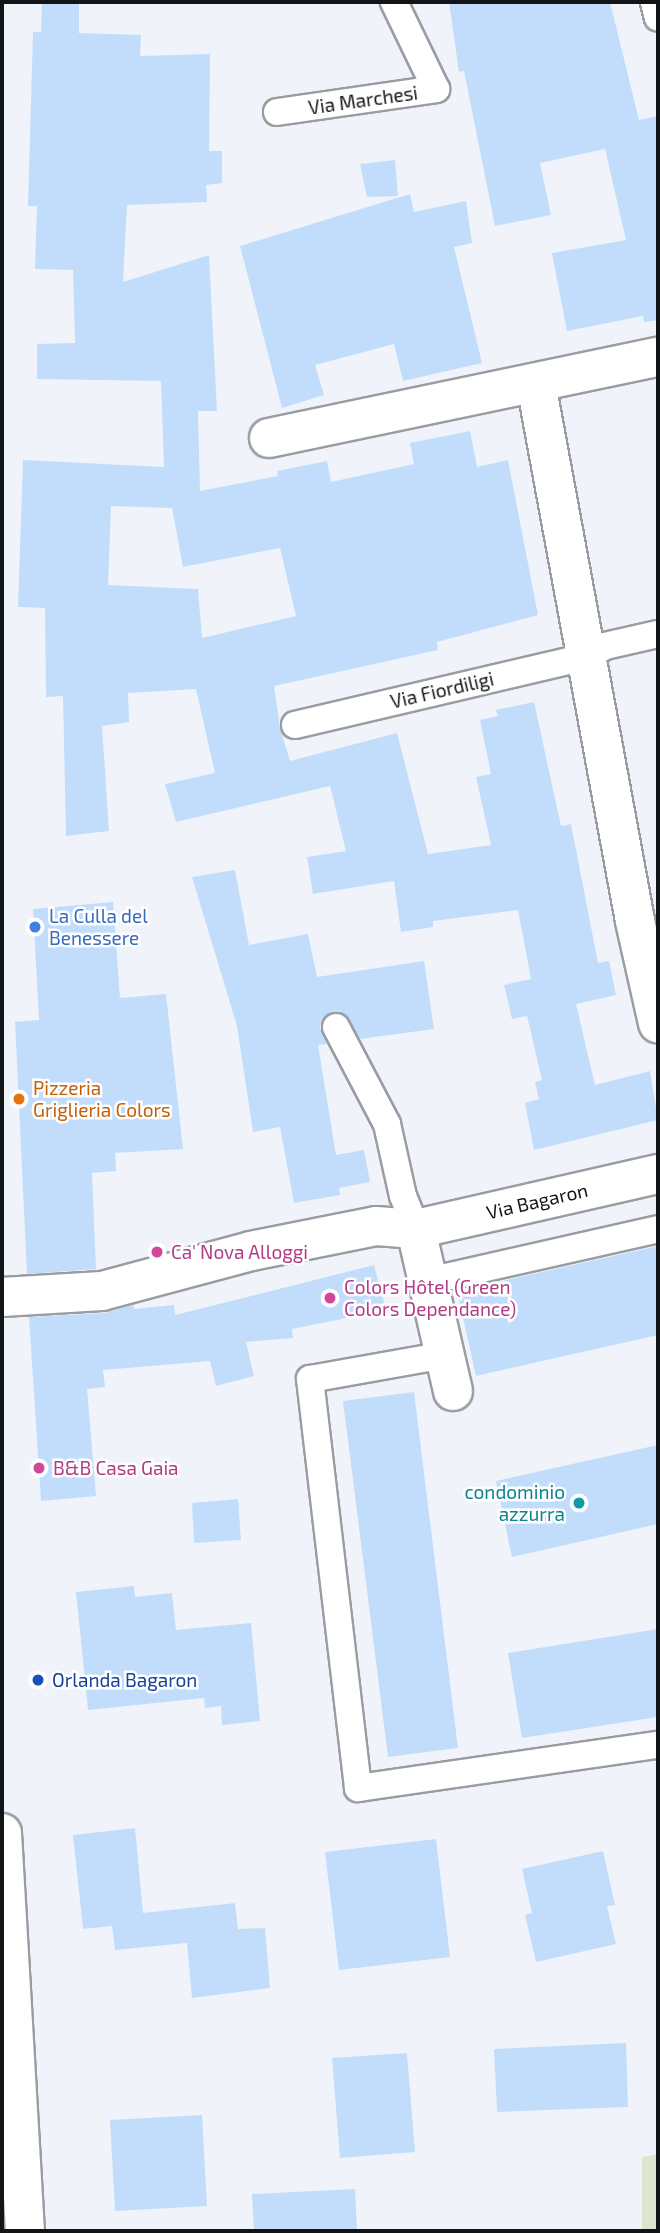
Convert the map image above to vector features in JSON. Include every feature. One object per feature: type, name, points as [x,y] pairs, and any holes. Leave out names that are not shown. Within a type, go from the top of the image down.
[{"type":"street","points":[[269,438],[658,357]]},
{"type":"street","points":[[536,384],[589,656],[647,918],[658,1023]]},
{"type":"street","name":"Via Bagaron","points":[[2,1297],[102,1291],[251,1251],[376,1226],[416,1229],[658,1174]]},
{"type":"street","points":[[416,1229],[449,1373]]},
{"type":"street","points":[[2,1833],[25,2227]]},
{"type":"lane","name":"Via Marchesi","points":[[277,112],[436,89],[394,2]]},
{"type":"lane","points":[[654,2],[658,18]]},
{"type":"lane","name":"Via Fiordiligi","points":[[295,724],[589,656],[605,646],[658,634]]},
{"type":"lane","points":[[336,1027],[387,1124],[403,1196],[416,1229]]},
{"type":"lane","points":[[428,1280],[658,1229]]},
{"type":"lane","points":[[449,1373],[310,1379],[358,1788],[658,1745]]},
{"type":"green space","points":[[658,2154],[658,2231],[642,2231],[642,2157]]},
{"type":"building","points":[[42,2],[79,2],[79,33],[141,35],[140,56],[210,54],[209,151],[222,151],[222,183],[206,185],[207,202],[127,205],[123,282],[209,255],[217,411],[198,411],[200,491],[278,476],[277,471],[327,461],[331,482],[414,464],[410,443],[470,431],[477,467],[508,460],[538,615],[437,642],[438,650],[274,686],[280,728],[290,761],[397,733],[428,854],[491,845],[476,777],[491,774],[480,720],[498,716],[496,710],[534,702],[561,826],[571,824],[598,963],[609,961],[616,995],[576,1004],[595,1085],[650,1071],[658,1120],[534,1150],[525,1103],[539,1099],[535,1082],[542,1080],[527,1016],[512,1019],[504,985],[531,979],[518,910],[433,921],[433,927],[401,932],[394,881],[313,894],[307,857],[346,851],[330,786],[176,822],[165,784],[215,773],[196,689],[128,693],[129,722],[102,726],[109,831],[66,836],[63,696],[46,697],[45,608],[18,607],[23,460],[164,467],[161,381],[37,379],[37,344],[75,343],[73,270],[35,269],[37,206],[28,206],[33,32],[41,32]],"holes":[[[111,506],[172,508],[183,567],[280,548],[296,616],[202,638],[198,589],[108,585]]]},
{"type":"building","points":[[449,2],[610,2],[639,120],[658,116],[658,320],[644,322],[643,316],[567,331],[552,253],[626,240],[605,149],[540,163],[551,215],[495,226],[464,71],[459,72]]},
{"type":"building","points":[[395,160],[398,196],[367,197],[360,164]]},
{"type":"building","points":[[410,194],[414,212],[466,201],[472,243],[454,247],[482,363],[403,381],[394,344],[315,365],[324,395],[282,408],[240,246]]},
{"type":"building","points":[[235,870],[249,945],[308,934],[317,977],[424,961],[434,1029],[360,1039],[344,1013],[329,1013],[322,1019],[320,1027],[327,1044],[318,1045],[336,1155],[364,1150],[370,1182],[339,1188],[340,1195],[294,1203],[280,1127],[253,1132],[237,1026],[192,877]]},
{"type":"building","points":[[113,902],[120,998],[166,994],[183,1149],[115,1153],[116,1171],[92,1173],[96,1269],[27,1274],[15,1022],[39,1020],[33,909]]},
{"type":"building","points":[[658,1246],[658,1335],[476,1376],[457,1291]]},
{"type":"building","points":[[374,1265],[386,1310],[292,1329],[293,1338],[246,1342],[254,1376],[216,1386],[210,1361],[103,1370],[105,1387],[87,1389],[96,1496],[41,1501],[29,1317],[104,1313],[133,1305],[134,1309],[174,1305],[175,1315]]},
{"type":"building","points":[[414,1392],[458,1748],[388,1757],[343,1401]]},
{"type":"building","name":"condominio azzurra","points":[[658,1445],[658,1524],[512,1557],[496,1481]]},
{"type":"building","points":[[238,1499],[241,1540],[194,1543],[192,1503]]},
{"type":"building","points":[[134,1586],[135,1597],[172,1593],[176,1630],[251,1623],[260,1721],[222,1725],[221,1706],[205,1708],[204,1698],[88,1710],[76,1592]]},
{"type":"building","points":[[658,1629],[658,1717],[522,1738],[508,1653]]},
{"type":"building","points":[[135,1828],[143,1913],[235,1903],[238,1929],[265,1928],[270,1988],[192,1998],[187,1943],[115,1950],[112,1926],[83,1929],[73,1835]]},
{"type":"building","points":[[436,1839],[450,1957],[339,1970],[325,1852]]},
{"type":"building","points":[[603,1851],[615,1905],[607,1906],[616,1944],[536,1962],[525,1915],[532,1913],[522,1869]]},
{"type":"building","points":[[626,2043],[628,2107],[497,2112],[494,2049]]},
{"type":"building","points":[[407,2053],[415,2152],[340,2158],[332,2058]]},
{"type":"building","points":[[202,2115],[207,2206],[115,2211],[110,2120]]},
{"type":"building","points":[[355,2189],[357,2231],[254,2231],[252,2194]]},
{"type":"place","name":"La Culla del Benessere","points":[[35,927]]},
{"type":"place","name":"Pizzeria Griglieria Colors","points":[[19,1099]]},
{"type":"place","name":"Ca' Nova Alloggi","points":[[157,1252]]},
{"type":"place","name":"Colors Hôtel (Green Colors Dependance)","points":[[330,1298]]},
{"type":"place","name":"B&B Casa Gaia","points":[[39,1468]]},
{"type":"place","name":"condominio azzurra","points":[[579,1503]]},
{"type":"place","name":"Orlanda Bagaron","points":[[38,1680]]}]
